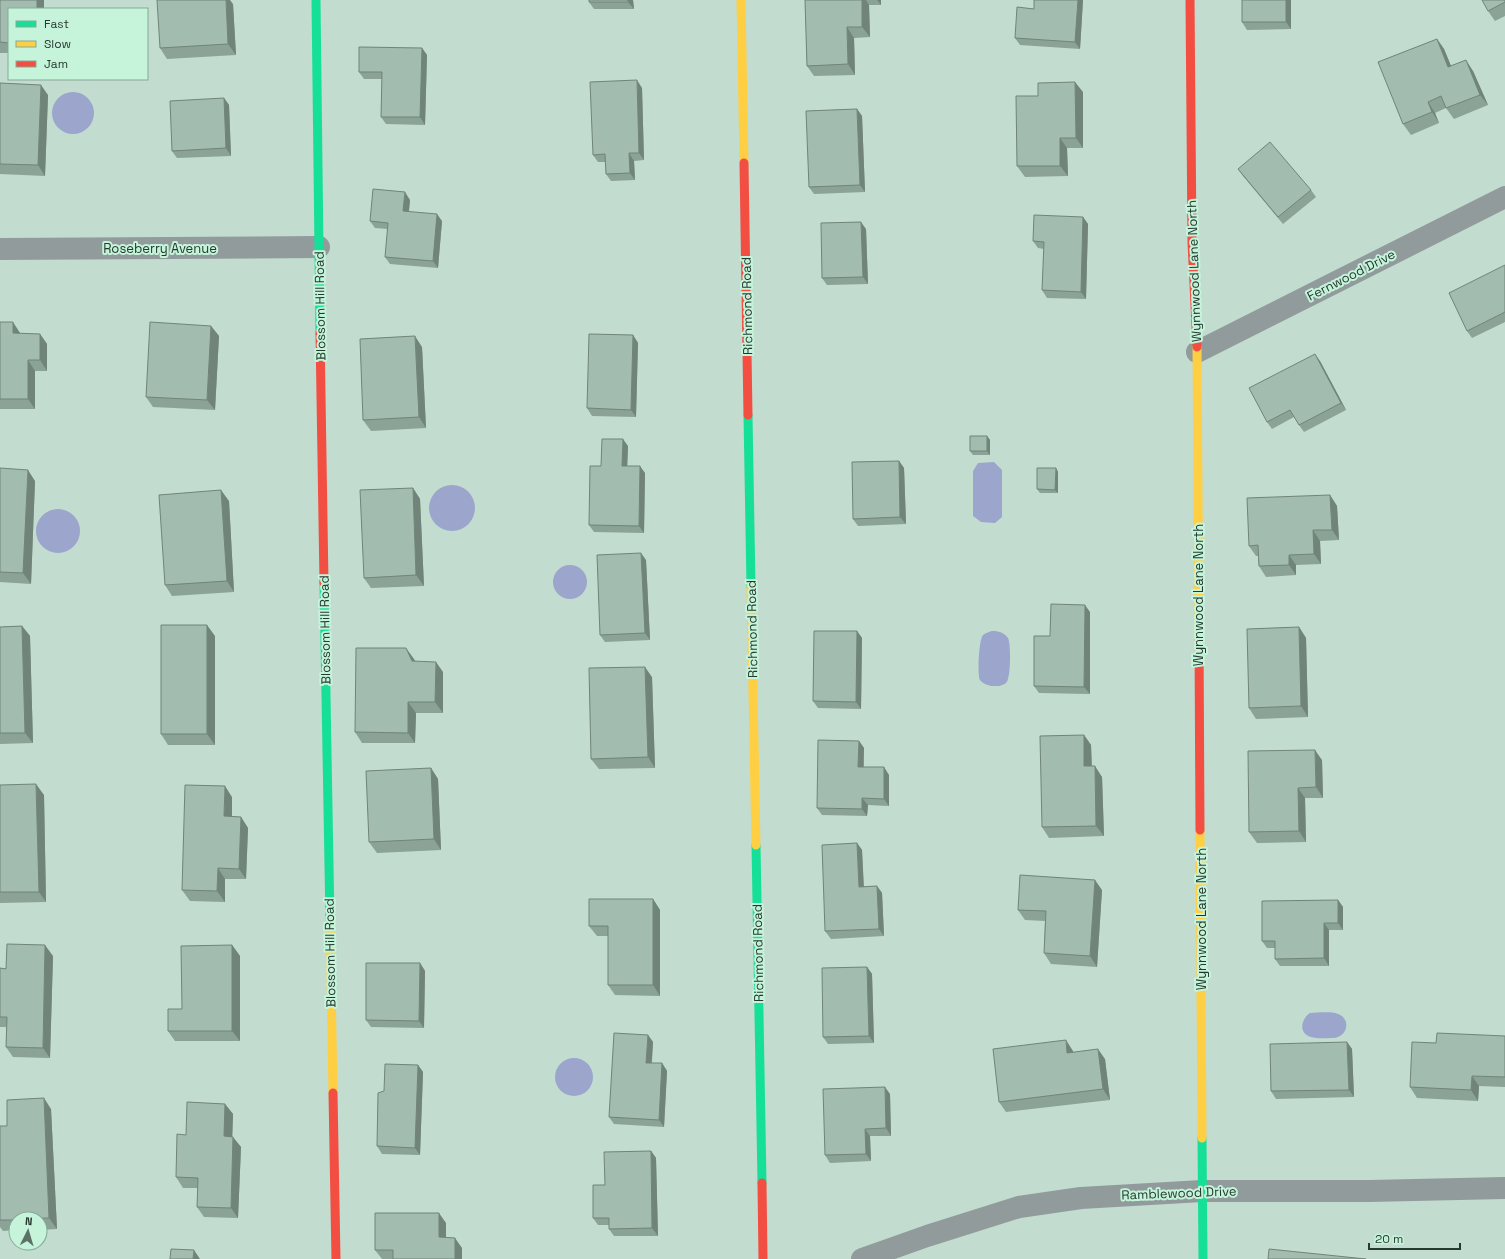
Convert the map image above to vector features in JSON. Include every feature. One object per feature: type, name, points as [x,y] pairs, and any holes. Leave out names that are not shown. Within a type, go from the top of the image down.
[{"type":"street","name":"Blossom Hill Road","points":[[316,0],[336,1259]]},
{"type":"street","name":"Richmond Road","points":[[741,0],[763,1259]]},
{"type":"street","name":"Wynnwood Lane North","points":[[1190,0],[1192,242],[1197,352],[1203,1259]]},
{"type":"street","name":"Fernwood Drive","points":[[1197,352],[1505,197]]},
{"type":"street","name":"Roseberry Avenue","points":[[0,249],[319,247]]},
{"type":"street","name":"Ramblewood Drive","points":[[862,1259],[934,1233],[1019,1207],[1081,1198],[1202,1190],[1369,1191],[1505,1188]]},
{"type":"water","points":[[73,92],[88,98],[94,113],[88,128],[73,134],[58,128],[52,113],[58,98]]},
{"type":"water","points":[[994,462],[1002,470],[1002,517],[995,523],[981,522],[973,516],[973,471],[978,463]]},
{"type":"water","points":[[452,485],[465,489],[471,495],[475,508],[471,521],[465,527],[452,531],[439,527],[433,521],[429,508],[433,495],[439,489]]},
{"type":"water","points":[[58,509],[70,513],[76,519],[80,531],[76,543],[70,549],[58,553],[46,549],[40,543],[36,531],[40,519],[46,513]]},
{"type":"water","points":[[570,565],[582,570],[587,582],[582,594],[570,599],[558,594],[553,582],[558,570]]},
{"type":"water","points":[[992,631],[1005,634],[1008,638],[1010,647],[1010,668],[1008,680],[1006,683],[998,686],[985,684],[979,677],[980,643],[984,634]]},
{"type":"water","points":[[1328,1012],[1338,1014],[1345,1020],[1346,1028],[1342,1035],[1338,1037],[1311,1037],[1304,1032],[1302,1026],[1303,1022],[1310,1013]]},
{"type":"water","points":[[570,1058],[578,1058],[588,1063],[592,1070],[592,1084],[588,1091],[578,1096],[570,1096],[560,1091],[558,1088],[555,1081],[555,1073],[560,1063],[563,1061]]},
{"type":"building","points":[[0,0],[37,0],[37,8],[8,8],[8,43],[0,42]]},
{"type":"building","points":[[157,0],[226,0],[228,44],[160,48]]},
{"type":"building","points":[[589,0],[628,0],[628,2],[589,2]]},
{"type":"building","points":[[805,0],[862,0],[862,27],[847,27],[848,64],[807,66]]},
{"type":"building","points":[[1034,0],[1078,0],[1075,42],[1015,38],[1017,7],[1034,9]]},
{"type":"building","points":[[1242,0],[1286,0],[1286,22],[1242,22]]},
{"type":"building","points":[[1482,0],[1505,0],[1505,2],[1488,11]]},
{"type":"building","points":[[1437,39],[1448,67],[1466,60],[1480,95],[1446,108],[1441,96],[1428,102],[1432,112],[1403,124],[1378,62]]},
{"type":"building","points":[[359,47],[422,48],[420,117],[381,117],[382,72],[359,72]]},
{"type":"building","points":[[637,80],[639,153],[629,153],[630,173],[606,174],[605,154],[593,155],[590,82]]},
{"type":"building","points":[[1075,82],[1076,138],[1060,138],[1060,166],[1017,166],[1016,96],[1038,96],[1038,83]]},
{"type":"building","points":[[0,83],[41,85],[38,165],[0,164]]},
{"type":"building","points":[[224,98],[226,148],[172,151],[170,101]]},
{"type":"building","points":[[857,109],[860,185],[809,187],[806,111]]},
{"type":"building","points":[[1270,142],[1311,190],[1278,217],[1238,169]]},
{"type":"building","points":[[373,189],[405,192],[403,211],[437,214],[433,261],[385,257],[388,223],[370,221]]},
{"type":"building","points":[[1034,215],[1083,217],[1081,292],[1042,290],[1044,242],[1033,241]]},
{"type":"building","points":[[861,222],[863,277],[822,278],[821,223]]},
{"type":"building","points":[[1505,265],[1505,312],[1467,331],[1449,293]]},
{"type":"building","points":[[0,322],[13,322],[13,333],[40,334],[40,360],[28,360],[28,399],[0,399]]},
{"type":"building","points":[[150,322],[211,326],[207,400],[146,397]]},
{"type":"building","points":[[589,334],[633,335],[631,410],[587,408]]},
{"type":"building","points":[[415,336],[419,417],[363,420],[360,339]]},
{"type":"building","points":[[1315,354],[1341,403],[1299,425],[1290,410],[1267,422],[1249,388]]},
{"type":"building","points":[[970,436],[987,436],[987,451],[970,451]]},
{"type":"building","points":[[602,439],[623,439],[622,466],[640,466],[639,526],[589,525],[590,466],[601,466]]},
{"type":"building","points":[[899,461],[900,517],[853,519],[852,462]]},
{"type":"building","points":[[0,468],[28,470],[23,573],[0,572]]},
{"type":"building","points":[[1037,468],[1056,468],[1055,490],[1037,489]]},
{"type":"building","points":[[413,488],[416,575],[364,578],[360,490]]},
{"type":"building","points":[[221,490],[227,581],[165,585],[159,495]]},
{"type":"building","points":[[1330,495],[1332,530],[1313,530],[1314,554],[1289,555],[1289,565],[1259,566],[1258,545],[1249,546],[1247,498]]},
{"type":"building","points":[[641,553],[645,633],[600,635],[597,555]]},
{"type":"building","points":[[1051,604],[1085,605],[1084,687],[1034,686],[1034,636],[1050,636]]},
{"type":"building","points":[[161,625],[207,625],[207,734],[161,734]]},
{"type":"building","points":[[22,626],[25,733],[0,733],[0,627]]},
{"type":"building","points":[[1299,627],[1301,706],[1249,708],[1247,629]]},
{"type":"building","points":[[814,631],[857,631],[856,702],[813,701]]},
{"type":"building","points":[[356,648],[406,648],[412,661],[436,662],[435,702],[408,702],[408,733],[355,732]]},
{"type":"building","points":[[645,667],[648,757],[591,759],[589,668]]},
{"type":"building","points":[[1084,735],[1084,766],[1095,766],[1096,826],[1042,827],[1040,736]]},
{"type":"building","points":[[818,740],[859,741],[858,767],[884,767],[884,799],[862,798],[862,809],[817,808]]},
{"type":"building","points":[[1315,750],[1316,787],[1298,788],[1299,831],[1249,832],[1248,751]]},
{"type":"building","points":[[431,768],[434,839],[369,842],[366,771]]},
{"type":"building","points":[[36,784],[39,892],[0,892],[0,785]]},
{"type":"building","points":[[185,785],[225,786],[224,816],[241,817],[239,869],[218,868],[217,891],[182,890]]},
{"type":"building","points":[[857,843],[859,887],[877,886],[879,929],[825,931],[822,845]]},
{"type":"building","points":[[1020,875],[1095,880],[1090,956],[1044,953],[1046,911],[1018,910]]},
{"type":"building","points":[[589,899],[653,899],[653,985],[608,985],[608,926],[589,926]]},
{"type":"building","points":[[1338,900],[1338,923],[1324,923],[1324,958],[1275,959],[1275,941],[1262,941],[1262,901]]},
{"type":"building","points":[[7,944],[45,945],[43,1048],[6,1047],[7,1017],[0,1017],[0,968],[6,969]]},
{"type":"building","points":[[232,945],[232,1031],[168,1031],[168,1009],[182,1009],[181,946]]},
{"type":"building","points":[[366,963],[420,963],[419,1021],[366,1020]]},
{"type":"building","points":[[867,967],[869,1036],[823,1037],[822,968]]},
{"type":"building","points":[[614,1033],[648,1035],[646,1063],[662,1063],[659,1120],[609,1117]]},
{"type":"building","points":[[1437,1033],[1505,1036],[1505,1077],[1472,1076],[1471,1090],[1410,1087],[1412,1042],[1436,1043]]},
{"type":"building","points":[[1066,1040],[1067,1053],[1098,1049],[1103,1089],[999,1102],[993,1049]]},
{"type":"building","points":[[1347,1042],[1349,1090],[1271,1091],[1270,1044]]},
{"type":"building","points":[[385,1064],[418,1065],[415,1148],[377,1146],[378,1093],[384,1091]]},
{"type":"building","points":[[885,1087],[886,1128],[865,1129],[866,1154],[825,1155],[823,1089]]},
{"type":"building","points":[[44,1098],[49,1218],[48,1211],[8,1211],[8,1220],[0,1220],[0,1126],[7,1126],[7,1100]]},
{"type":"building","points":[[187,1102],[225,1104],[224,1136],[233,1137],[231,1208],[197,1207],[198,1178],[176,1177],[177,1134],[186,1135]]},
{"type":"building","points":[[651,1151],[652,1228],[609,1229],[609,1218],[593,1218],[593,1185],[605,1185],[604,1152]]},
{"type":"building","points":[[375,1213],[439,1213],[439,1237],[455,1238],[455,1259],[393,1259],[393,1250],[375,1250]]},
{"type":"building","points":[[171,1249],[194,1250],[193,1259],[170,1259]]},
{"type":"building","points":[[1269,1249],[1366,1259],[1268,1259]]},
{"type":"traffic: fast","points":[[316,0],[320,333]]},
{"type":"traffic: fast","points":[[748,415],[751,587]]},
{"type":"traffic: fast","points":[[324,583],[330,922]]},
{"type":"traffic: fast","points":[[756,845],[762,1183]]},
{"type":"traffic: fast","points":[[1202,1138],[1203,1259]]},
{"type":"traffic: slow","points":[[741,0],[744,163]]},
{"type":"traffic: slow","points":[[1197,347],[1199,640]]},
{"type":"traffic: slow","points":[[751,587],[756,845]]},
{"type":"traffic: slow","points":[[1200,830],[1202,1138]]},
{"type":"traffic: slow","points":[[330,922],[333,1093]]},
{"type":"traffic: jam","points":[[1190,0],[1192,242],[1197,347]]},
{"type":"traffic: jam","points":[[744,163],[748,415]]},
{"type":"traffic: jam","points":[[320,333],[324,583]]},
{"type":"traffic: jam","points":[[1199,640],[1200,830]]},
{"type":"traffic: jam","points":[[333,1093],[336,1259]]},
{"type":"traffic: jam","points":[[762,1183],[763,1259]]}]
